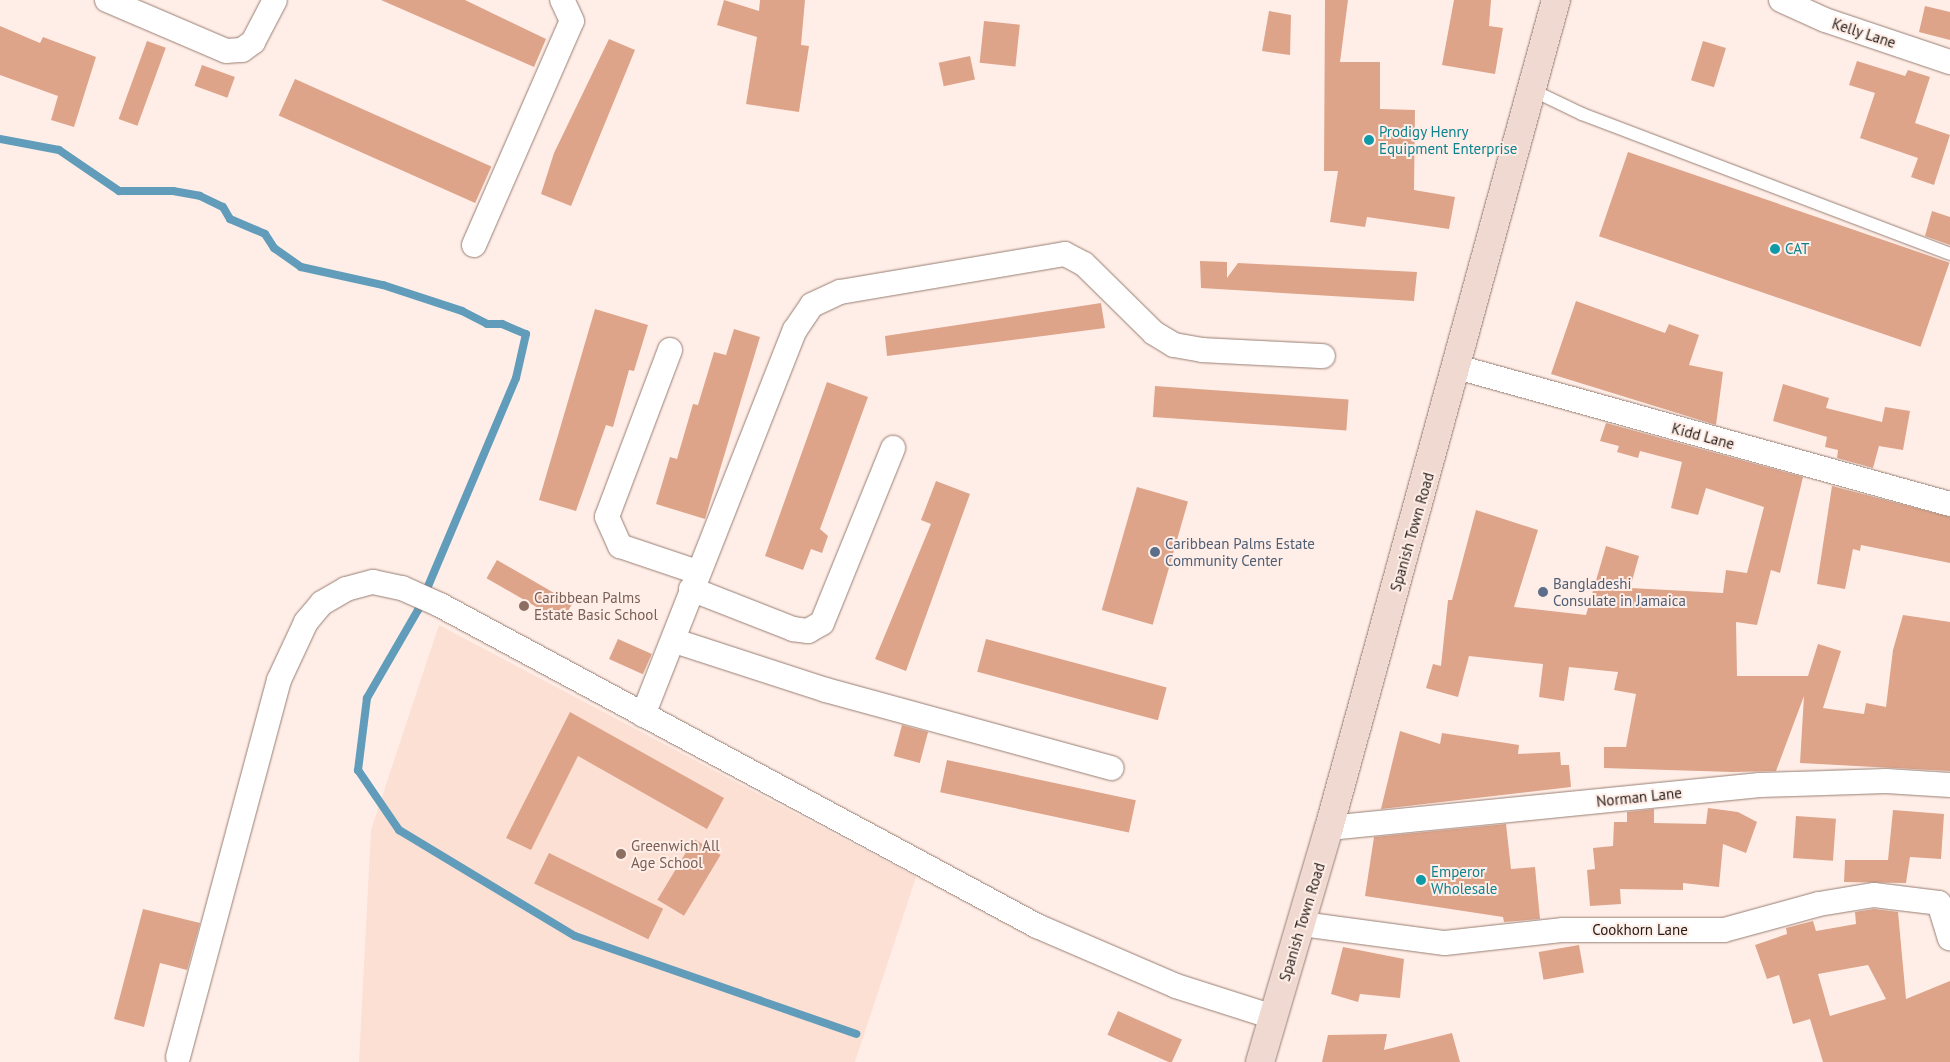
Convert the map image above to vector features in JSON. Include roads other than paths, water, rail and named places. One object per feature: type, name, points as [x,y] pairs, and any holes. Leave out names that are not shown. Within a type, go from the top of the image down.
[{"type":"main road","name":"Spanish Town Road","points":[[1260,1062],[1329,828],[1534,91],[1556,0]]},
{"type":"street","points":[[107,0],[226,51],[242,50],[253,42],[275,0]]},
{"type":"street","points":[[474,244],[572,21],[562,0]]},
{"type":"street","name":"Kelly Lane","points":[[1783,0],[1825,20],[1950,62]]},
{"type":"street","points":[[643,714],[674,641],[694,581],[795,330],[812,305],[840,292],[1065,254],[1084,264],[1154,333],[1174,345],[1203,350],[1323,356]]},
{"type":"street","points":[[670,350],[608,517],[620,546],[793,629],[808,631],[822,623],[893,448]]},
{"type":"street","name":"Kidd Lane","points":[[1457,367],[1950,504]]},
{"type":"street","points":[[178,1057],[279,680],[306,622],[322,603],[346,589],[373,582],[402,588],[643,714],[1037,926],[1176,986],[1273,1017]]},
{"type":"street","points":[[674,641],[826,690],[1112,768]]},
{"type":"street","name":"Norman Lane","points":[[1329,828],[1760,785],[1886,781],[1950,785]]},
{"type":"street","name":"Cookhorn Lane","points":[[1302,924],[1445,943],[1563,930],[1724,930],[1819,904],[1874,895],[1939,903],[1950,938]]},
{"type":"lane","points":[[1534,91],[1582,114],[1950,254]]},
{"type":"waterway","points":[[0,139],[59,150],[119,191],[173,191],[200,196],[223,207],[230,219],[265,234],[274,248],[301,267],[383,285],[462,311],[487,324],[502,324],[526,334],[516,378],[418,610],[367,698],[358,770],[399,830],[575,936],[856,1034]]},
{"type":"place","name":"Prodigy Henry Equipment Enterprise","points":[[1369,140]]},
{"type":"place","name":"CAT","points":[[1775,249]]},
{"type":"place","name":"Caribbean Palms Estate Community Center","points":[[1155,552]]},
{"type":"place","name":"Bangladeshi Consulate in Jamaica","points":[[1543,592]]},
{"type":"place","name":"Caribbean Palms Estate Basic School","points":[[524,606]]},
{"type":"place","name":"Greenwich All Age School","points":[[621,854]]},
{"type":"place","name":"Emperor Wholesale","points":[[1421,880]]}]
